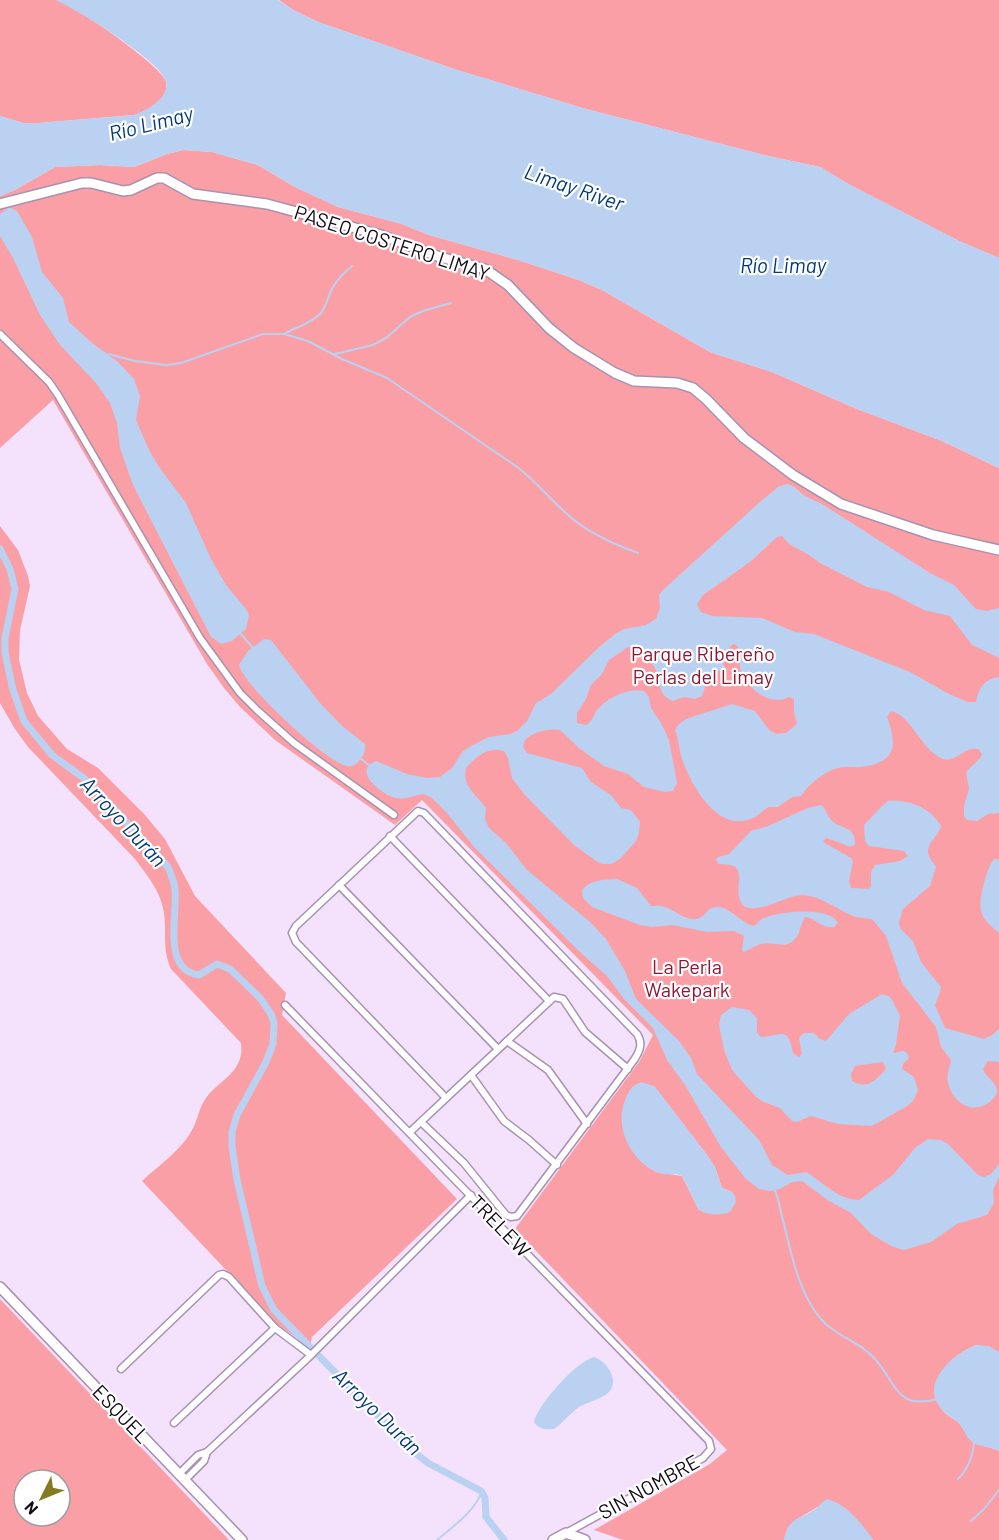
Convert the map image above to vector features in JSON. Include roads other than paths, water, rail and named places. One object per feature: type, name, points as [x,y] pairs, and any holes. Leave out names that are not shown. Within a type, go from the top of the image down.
[{"type":"street","name":"PASEO COSTERO LIMAY","points":[[0,204],[81,183],[91,183],[116,191],[127,191],[157,178],[164,178],[194,194],[267,204],[381,235],[440,257],[485,269],[508,285],[549,328],[574,348],[615,373],[634,381],[677,383],[693,388],[751,444],[793,475],[841,504],[933,536],[999,550]]},
{"type":"street","points":[[0,334],[43,376],[58,395],[200,638],[240,693],[294,743],[394,815]]},
{"type":"street","points":[[421,1122],[464,1163],[508,1217],[514,1217],[520,1214],[557,1165],[628,1069],[640,1047],[637,1034],[421,811],[416,812],[294,928],[292,936],[446,1098]]},
{"type":"street","points":[[390,836],[549,1001]]},
{"type":"street","points":[[339,885],[498,1049]]},
{"type":"street","points":[[410,1132],[549,1001],[558,996],[563,999],[585,1032],[628,1069]]},
{"type":"street","name":"TRELEW","points":[[285,1005],[706,1438],[711,1449]]},
{"type":"street","points":[[507,1041],[548,1070],[587,1124]]},
{"type":"street","points":[[471,1075],[504,1121],[530,1140],[557,1165]]},
{"type":"street","points":[[182,1477],[198,1455],[207,1452],[311,1355],[471,1195]]},
{"type":"street","points":[[121,1369],[220,1274],[229,1277],[275,1328],[311,1355]]},
{"type":"street","name":"ESQUEL","points":[[0,1287],[242,1540]]},
{"type":"street","points":[[174,1423],[275,1328]]},
{"type":"street","name":"SIN NOMBRE","points":[[553,1540],[703,1458],[711,1449]]},
{"type":"street","points":[[566,1533],[585,1540]]},
{"type":"water","name":"Río Limay","points":[[56,0],[278,0],[318,22],[457,70],[586,109],[768,156],[820,167],[959,241],[999,258],[999,468],[942,441],[857,409],[772,372],[710,352],[602,290],[579,280],[429,235],[402,224],[338,207],[295,187],[258,165],[212,152],[184,150],[134,167],[100,165],[55,167],[0,196],[0,116],[23,123],[38,123],[134,115],[152,106],[166,90],[164,77],[157,68],[131,46]]},
{"type":"water","points":[[8,208],[17,211],[32,237],[42,272],[63,298],[69,322],[118,362],[134,379],[140,396],[136,420],[149,450],[186,503],[211,559],[226,585],[249,615],[246,629],[232,641],[221,644],[211,637],[133,485],[120,448],[117,423],[110,403],[96,383],[60,345],[40,315],[0,236],[0,214]]},
{"type":"water","points":[[787,484],[930,573],[954,585],[976,609],[987,611],[999,608],[999,658],[972,645],[950,616],[924,610],[889,592],[867,587],[820,563],[789,544],[782,536],[777,537],[750,562],[703,595],[697,604],[701,612],[712,616],[762,618],[795,632],[814,634],[910,672],[968,702],[976,702],[983,685],[999,677],[999,813],[988,814],[977,821],[967,820],[964,816],[964,806],[969,789],[966,772],[981,757],[982,754],[978,749],[968,750],[952,759],[943,759],[929,749],[905,719],[891,711],[887,717],[893,744],[888,757],[882,761],[873,765],[844,767],[828,772],[808,787],[801,796],[792,797],[778,807],[769,807],[753,818],[741,821],[729,820],[719,814],[709,806],[687,773],[675,730],[678,725],[686,719],[732,704],[755,711],[769,730],[776,734],[786,733],[797,724],[794,699],[789,697],[775,700],[767,698],[748,684],[740,667],[739,648],[733,644],[721,656],[725,669],[709,675],[702,696],[695,699],[684,697],[673,701],[662,692],[657,672],[649,660],[628,647],[609,660],[602,674],[591,685],[577,713],[577,723],[586,725],[592,720],[597,710],[612,698],[625,692],[644,691],[669,740],[677,783],[673,791],[665,792],[644,787],[628,774],[604,766],[579,748],[560,730],[541,731],[525,740],[523,747],[527,753],[582,768],[591,782],[611,795],[621,808],[631,810],[640,822],[636,841],[620,859],[611,864],[596,861],[574,845],[524,794],[512,778],[508,758],[504,751],[493,750],[478,756],[466,768],[465,775],[471,790],[486,808],[485,819],[489,828],[506,843],[527,870],[590,922],[606,939],[625,971],[636,999],[679,1041],[691,1058],[697,1074],[759,1140],[772,1165],[788,1175],[806,1172],[837,1194],[859,1200],[893,1175],[915,1148],[928,1139],[941,1140],[948,1144],[978,1175],[984,1177],[991,1174],[999,1164],[999,1177],[993,1190],[994,1203],[987,1215],[957,1224],[931,1242],[904,1250],[893,1247],[871,1234],[851,1213],[829,1201],[802,1181],[792,1182],[780,1189],[770,1191],[759,1189],[745,1178],[721,1147],[685,1085],[667,1060],[653,1028],[624,999],[607,976],[474,847],[432,798],[424,794],[403,798],[390,796],[371,782],[367,771],[369,765],[376,761],[407,774],[427,778],[440,777],[452,768],[463,751],[471,746],[489,737],[517,731],[527,721],[536,703],[551,694],[615,634],[624,629],[646,625],[656,619],[660,608],[659,595],[663,590],[761,501],[778,487]]},
{"type":"water","points":[[264,639],[271,640],[320,703],[341,725],[365,744],[365,751],[357,764],[347,766],[322,752],[269,705],[244,675],[239,665],[248,651]]},
{"type":"water","points":[[888,801],[919,806],[931,814],[941,826],[928,849],[936,867],[930,886],[903,909],[899,922],[900,928],[913,941],[921,962],[941,987],[935,1005],[945,1028],[984,1039],[999,1029],[999,1062],[988,1061],[983,1069],[996,1086],[997,1094],[984,1106],[969,1107],[956,1099],[951,1092],[948,1074],[951,1060],[941,1047],[936,1027],[902,983],[886,936],[873,920],[854,916],[822,900],[804,895],[760,908],[745,907],[739,897],[737,870],[732,865],[719,864],[716,860],[718,857],[729,854],[751,831],[821,805],[832,821],[853,834],[855,844],[851,847],[827,838],[823,842],[853,861],[849,881],[851,888],[868,889],[871,886],[871,872],[875,865],[900,861],[908,856],[904,851],[869,846],[865,841],[864,825]]},
{"type":"water","points":[[994,859],[999,859],[999,933],[988,923],[980,906],[984,884]]},
{"type":"water","points":[[617,879],[637,888],[651,906],[663,906],[691,919],[699,918],[712,908],[720,907],[753,926],[762,919],[792,912],[825,914],[838,923],[834,927],[829,927],[805,917],[795,939],[788,944],[762,944],[744,952],[742,950],[744,936],[734,931],[707,932],[672,925],[652,927],[640,925],[592,907],[583,898],[582,891],[589,884]]},
{"type":"water","points":[[882,994],[890,997],[900,1015],[893,1053],[904,1051],[907,1053],[909,1058],[903,1064],[902,1069],[914,1077],[918,1090],[913,1101],[907,1106],[872,1126],[838,1124],[811,1116],[797,1122],[792,1121],[780,1108],[756,1097],[732,1070],[724,1050],[719,1025],[721,1015],[732,1007],[749,1010],[757,1018],[757,1033],[761,1037],[786,1035],[793,1053],[799,1057],[802,1054],[799,1038],[804,1033],[814,1033],[826,1041],[849,1014]],"holes":[[[883,1062],[886,1069],[875,1080],[867,1084],[852,1081],[851,1074],[855,1066]]]},
{"type":"water","points":[[641,1082],[654,1086],[707,1155],[715,1167],[722,1188],[732,1192],[735,1196],[736,1202],[730,1212],[714,1214],[699,1210],[682,1176],[659,1173],[641,1162],[634,1153],[624,1134],[622,1113],[630,1090]]},
{"type":"water","points":[[977,1345],[989,1346],[999,1352],[999,1451],[975,1444],[970,1440],[959,1423],[940,1407],[935,1395],[938,1376],[944,1368],[951,1360]]},
{"type":"water","points":[[594,1357],[604,1363],[611,1373],[613,1381],[609,1392],[579,1407],[554,1429],[538,1426],[534,1422],[537,1414],[550,1395],[578,1366]]},
{"type":"water","points":[[827,1499],[847,1510],[859,1521],[873,1540],[784,1540],[786,1532],[795,1520]]},
{"type":"waterway","points":[[284,334],[317,317],[325,307],[335,284],[352,266]]},
{"type":"waterway","points":[[335,354],[373,345],[386,338],[410,317],[451,303]]},
{"type":"waterway","points":[[108,354],[135,361],[166,365],[181,363],[263,334],[284,334],[308,341],[342,359],[387,378],[520,469],[568,515],[592,533],[638,553]]},
{"type":"waterway","name":"Arroyo Durán","points":[[0,549],[10,569],[15,589],[5,638],[5,653],[13,690],[24,721],[52,755],[89,782],[168,867],[175,889],[174,939],[175,952],[180,963],[187,971],[199,975],[217,964],[230,969],[260,998],[271,1014],[274,1023],[273,1044],[266,1062],[237,1115],[232,1132],[232,1147],[237,1180],[262,1286],[274,1310],[310,1347]]},
{"type":"waterway","points":[[240,633],[254,649]]},
{"type":"waterway","points":[[360,758],[370,766]]},
{"type":"waterway","points":[[774,1189],[801,1284],[820,1318],[833,1330],[869,1353],[899,1393],[906,1398],[924,1402],[938,1399]]},
{"type":"waterway","name":"Arroyo Durán","points":[[319,1356],[413,1451],[428,1463],[481,1491],[485,1498],[486,1517],[504,1540]]},
{"type":"waterway","points":[[958,1479],[969,1462],[974,1442]]},
{"type":"waterway","points":[[971,1521],[999,1490]]},
{"type":"waterway","points":[[437,1540],[470,1511],[481,1491]]},
{"type":"water label","name":"Limay River","points":[[574,188]]},
{"type":"park label","name":"Parque Ribereño Perlas del Limay","points":[[703,666]]},
{"type":"park label","name":"La Perla Wakepark","points":[[687,978]]}]
